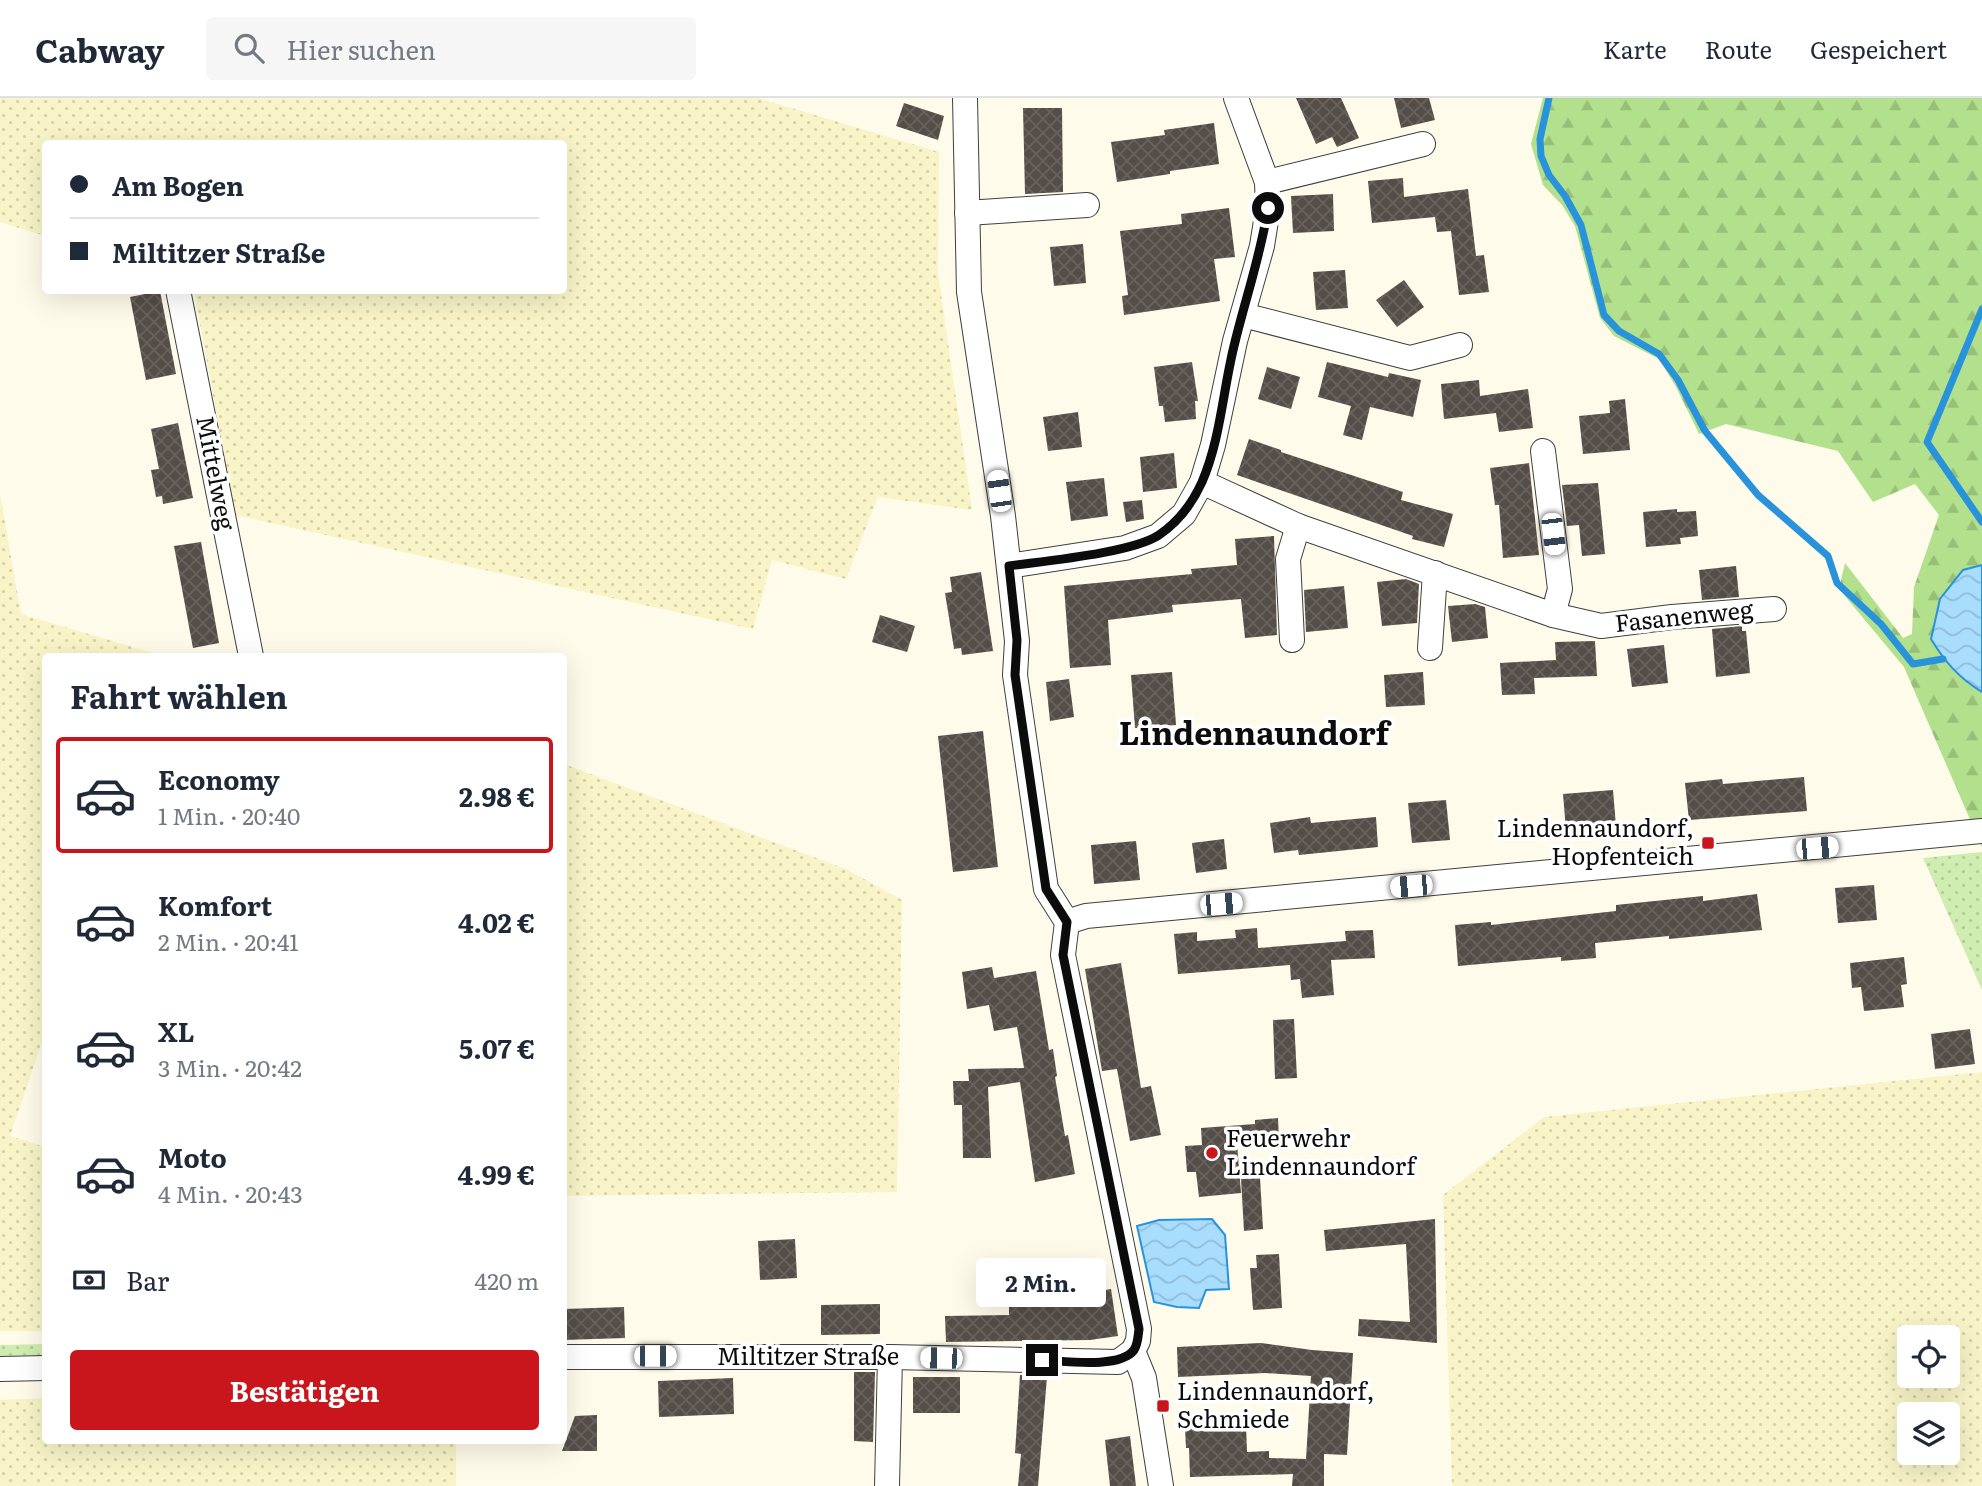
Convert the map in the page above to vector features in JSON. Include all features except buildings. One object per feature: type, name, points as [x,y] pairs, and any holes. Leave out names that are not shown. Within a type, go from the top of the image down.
[{"type":"street","points":[[965,98],[969,292],[1009,566],[1017,640],[1015,675],[1046,889],[1067,922],[1063,955],[1139,1329],[1133,1351],[1144,1378],[1161,1486]]},
{"type":"street","points":[[1009,566],[1125,548],[1158,536],[1184,514],[1202,482],[1213,445],[1235,341],[1262,246],[1268,208],[1267,182],[1236,98]]},
{"type":"street","points":[[1267,182],[1423,144]]},
{"type":"street","points":[[967,213],[1087,205]]},
{"type":"street","name":"Mittelweg","points":[[179,294],[250,653]]},
{"type":"street","points":[[1243,315],[1410,358],[1460,345]]},
{"type":"street","points":[[1543,451],[1560,589],[1553,615]]},
{"type":"street","name":"Fasanenweg","points":[[1202,482],[1298,526],[1553,615],[1601,626],[1774,609]]},
{"type":"street","points":[[1292,640],[1288,559],[1298,526]]},
{"type":"street","points":[[1430,648],[1435,573]]},
{"type":"street","points":[[1067,922],[1086,916],[1982,831]]},
{"type":"street","name":"Miltitzer Straße","points":[[567,1357],[890,1357],[1118,1362],[1133,1351]]},
{"type":"street","points":[[887,1486],[890,1357]]},
{"type":"street","points":[[0,1369],[42,1368]]},
{"type":"shaded area","points":[[0,98],[758,98],[939,152],[938,273],[972,510],[878,497],[846,579],[772,560],[753,629],[235,515],[195,294],[567,294],[567,140],[42,140],[42,235],[0,222]]},
{"type":"shaded area","points":[[0,494],[21,614],[153,653],[42,653],[42,1042],[10,1136],[42,1146],[42,1331],[0,1331]]},
{"type":"shaded area","points":[[567,765],[846,869],[902,900],[897,1192],[567,1196]]},
{"type":"shaded area","points":[[1982,1072],[1982,1486],[1452,1486],[1443,1195],[1544,1117]]},
{"type":"shaded area","points":[[42,1398],[42,1444],[456,1444],[456,1486],[0,1486],[0,1400]]},
{"type":"green space","points":[[1543,98],[1982,98],[1982,847],[1904,667],[1839,589],[1845,563],[1903,638],[1912,634],[1914,587],[1939,515],[1915,484],[1873,502],[1838,451],[1726,424],[1699,434],[1659,359],[1614,336],[1600,318],[1575,226],[1562,205],[1543,185],[1531,144]]},
{"type":"green space","points":[[1982,852],[1982,990],[1923,858]]},
{"type":"green space","points":[[42,1344],[42,1355],[0,1356],[0,1345]]},
{"type":"water","points":[[1982,565],[1982,692],[1953,669],[1931,639],[1940,599],[1963,570]]},
{"type":"water","points":[[1212,1219],[1225,1235],[1229,1289],[1206,1290],[1199,1308],[1154,1302],[1137,1226],[1159,1220]]},
{"type":"waterway","points":[[1549,98],[1540,139],[1541,156],[1549,175],[1565,196],[1581,225],[1604,315],[1619,331],[1659,354],[1678,380],[1705,431],[1758,495],[1828,556],[1837,583],[1881,624],[1913,664],[1943,659]]},
{"type":"waterway","points":[[1982,309],[1927,442],[1982,522]]},
{"type":"place","name":"Lindennaundorf, Hopfenteich","points":[[1708,843]]},
{"type":"place","name":"Feuerwehr Lindennaundorf","points":[[1212,1153]]},
{"type":"place","name":"Lindennaundorf, Schmiede","points":[[1163,1406]]},
{"type":"district","name":"Lindennaundorf","points":[[1254,734]]},
{"type":"route","points":[[1042,1360],[1118,1362],[1133,1351],[1139,1329],[1063,955],[1067,922],[1046,889],[1015,675],[1017,640],[1009,566],[1125,548],[1158,536],[1184,514],[1202,482],[1213,445],[1235,341],[1262,246],[1268,208]]}]
